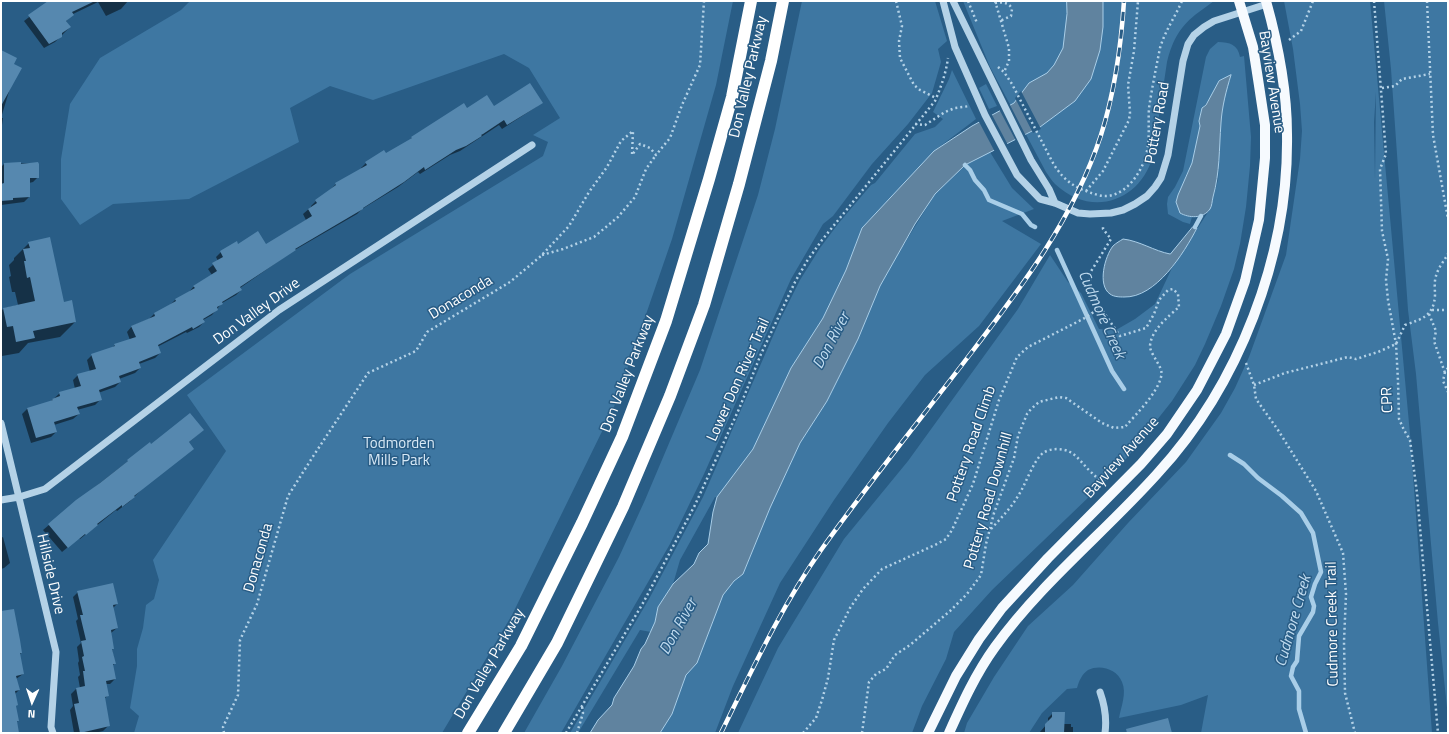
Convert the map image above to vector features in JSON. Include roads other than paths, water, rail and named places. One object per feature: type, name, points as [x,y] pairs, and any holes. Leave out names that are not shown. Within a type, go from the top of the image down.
[{"type":"highway","name":"Don Valley Parkway","points":[[468,733],[521,646],[582,523],[622,437],[666,321],[707,187],[732,97],[751,1]]},
{"type":"highway","name":"Don Valley Parkway","points":[[504,733],[557,643],[623,507],[670,396],[704,305],[739,184],[771,61],[783,1]]},
{"type":"main road","name":"Bayview Avenue","points":[[928,733],[956,676],[979,639],[1002,608],[1048,558],[1141,464],[1167,434],[1197,390],[1226,334],[1245,281],[1260,220],[1265,165],[1265,132],[1253,46],[1239,1]]},
{"type":"main road","name":"Bayview Avenue","points":[[949,733],[971,685],[994,649],[1018,618],[1060,573],[1157,475],[1181,446],[1214,399],[1241,347],[1266,280],[1280,220],[1285,179],[1287,135],[1285,96],[1276,42],[1266,3]]},
{"type":"street","name":"Pottery Road","points":[[943,1],[955,47],[985,115],[1017,175],[1040,199],[1056,203],[1078,213],[1104,214],[1123,210],[1135,204],[1147,196],[1161,178],[1168,155],[1183,61],[1188,44],[1194,35],[1204,27],[1225,17],[1266,3]]},
{"type":"street","points":[[952,1],[1031,160],[1056,203]]},
{"type":"street","name":"Don Valley Drive","points":[[1,500],[45,489],[279,310],[532,145]]},
{"type":"street","name":"Hillside Drive","points":[[1,423],[56,652],[51,727],[53,733]]},
{"type":"street","points":[[1100,692],[1105,705],[1107,722],[1105,733]]},
{"type":"water","name":"Don River","points":[[1067,1],[1103,1],[1103,27],[1100,50],[1091,79],[1075,101],[1040,127],[965,165],[935,194],[915,224],[880,286],[858,339],[827,401],[800,443],[770,508],[743,574],[734,581],[723,595],[697,663],[686,675],[672,714],[660,733],[590,733],[598,720],[612,705],[614,698],[634,666],[655,622],[658,607],[673,584],[694,564],[699,553],[708,544],[717,497],[753,449],[791,368],[823,318],[846,270],[862,228],[934,151],[972,126],[1014,103],[1029,83],[1047,73],[1054,65],[1063,48]]},
{"type":"water","points":[[1231,75],[1222,111],[1218,169],[1210,209],[1204,215],[1196,217],[1184,215],[1180,213],[1176,202],[1192,163],[1200,126],[1199,121],[1202,108],[1206,105],[1219,81]]},
{"type":"water","points":[[1193,227],[1197,228],[1177,261],[1158,282],[1147,290],[1136,295],[1117,297],[1110,294],[1106,290],[1103,277],[1105,263],[1107,256],[1115,244],[1123,239],[1129,240],[1170,254]]},
{"type":"waterway","name":"Cudmore Creek","points":[[965,165],[984,190],[989,200],[1022,214],[1031,225],[1035,227]]},
{"type":"waterway","points":[[1195,227],[1201,216]]},
{"type":"waterway","name":"Cudmore Creek","points":[[1057,250],[1112,371],[1124,389]]},
{"type":"waterway","name":"Cudmore Creek","points":[[1230,455],[1244,464],[1258,478],[1301,513],[1313,533],[1321,572],[1311,597],[1314,606],[1313,612],[1299,636],[1297,661],[1293,667],[1291,676],[1299,691],[1299,709],[1306,733]]},
{"type":"railway","points":[[721,733],[780,616],[806,572],[857,501],[1007,305],[1061,224],[1090,166],[1106,118],[1117,69],[1124,1]]},
{"type":"park label","name":"Todmorden Mills Park","points":[[399,452]]}]
